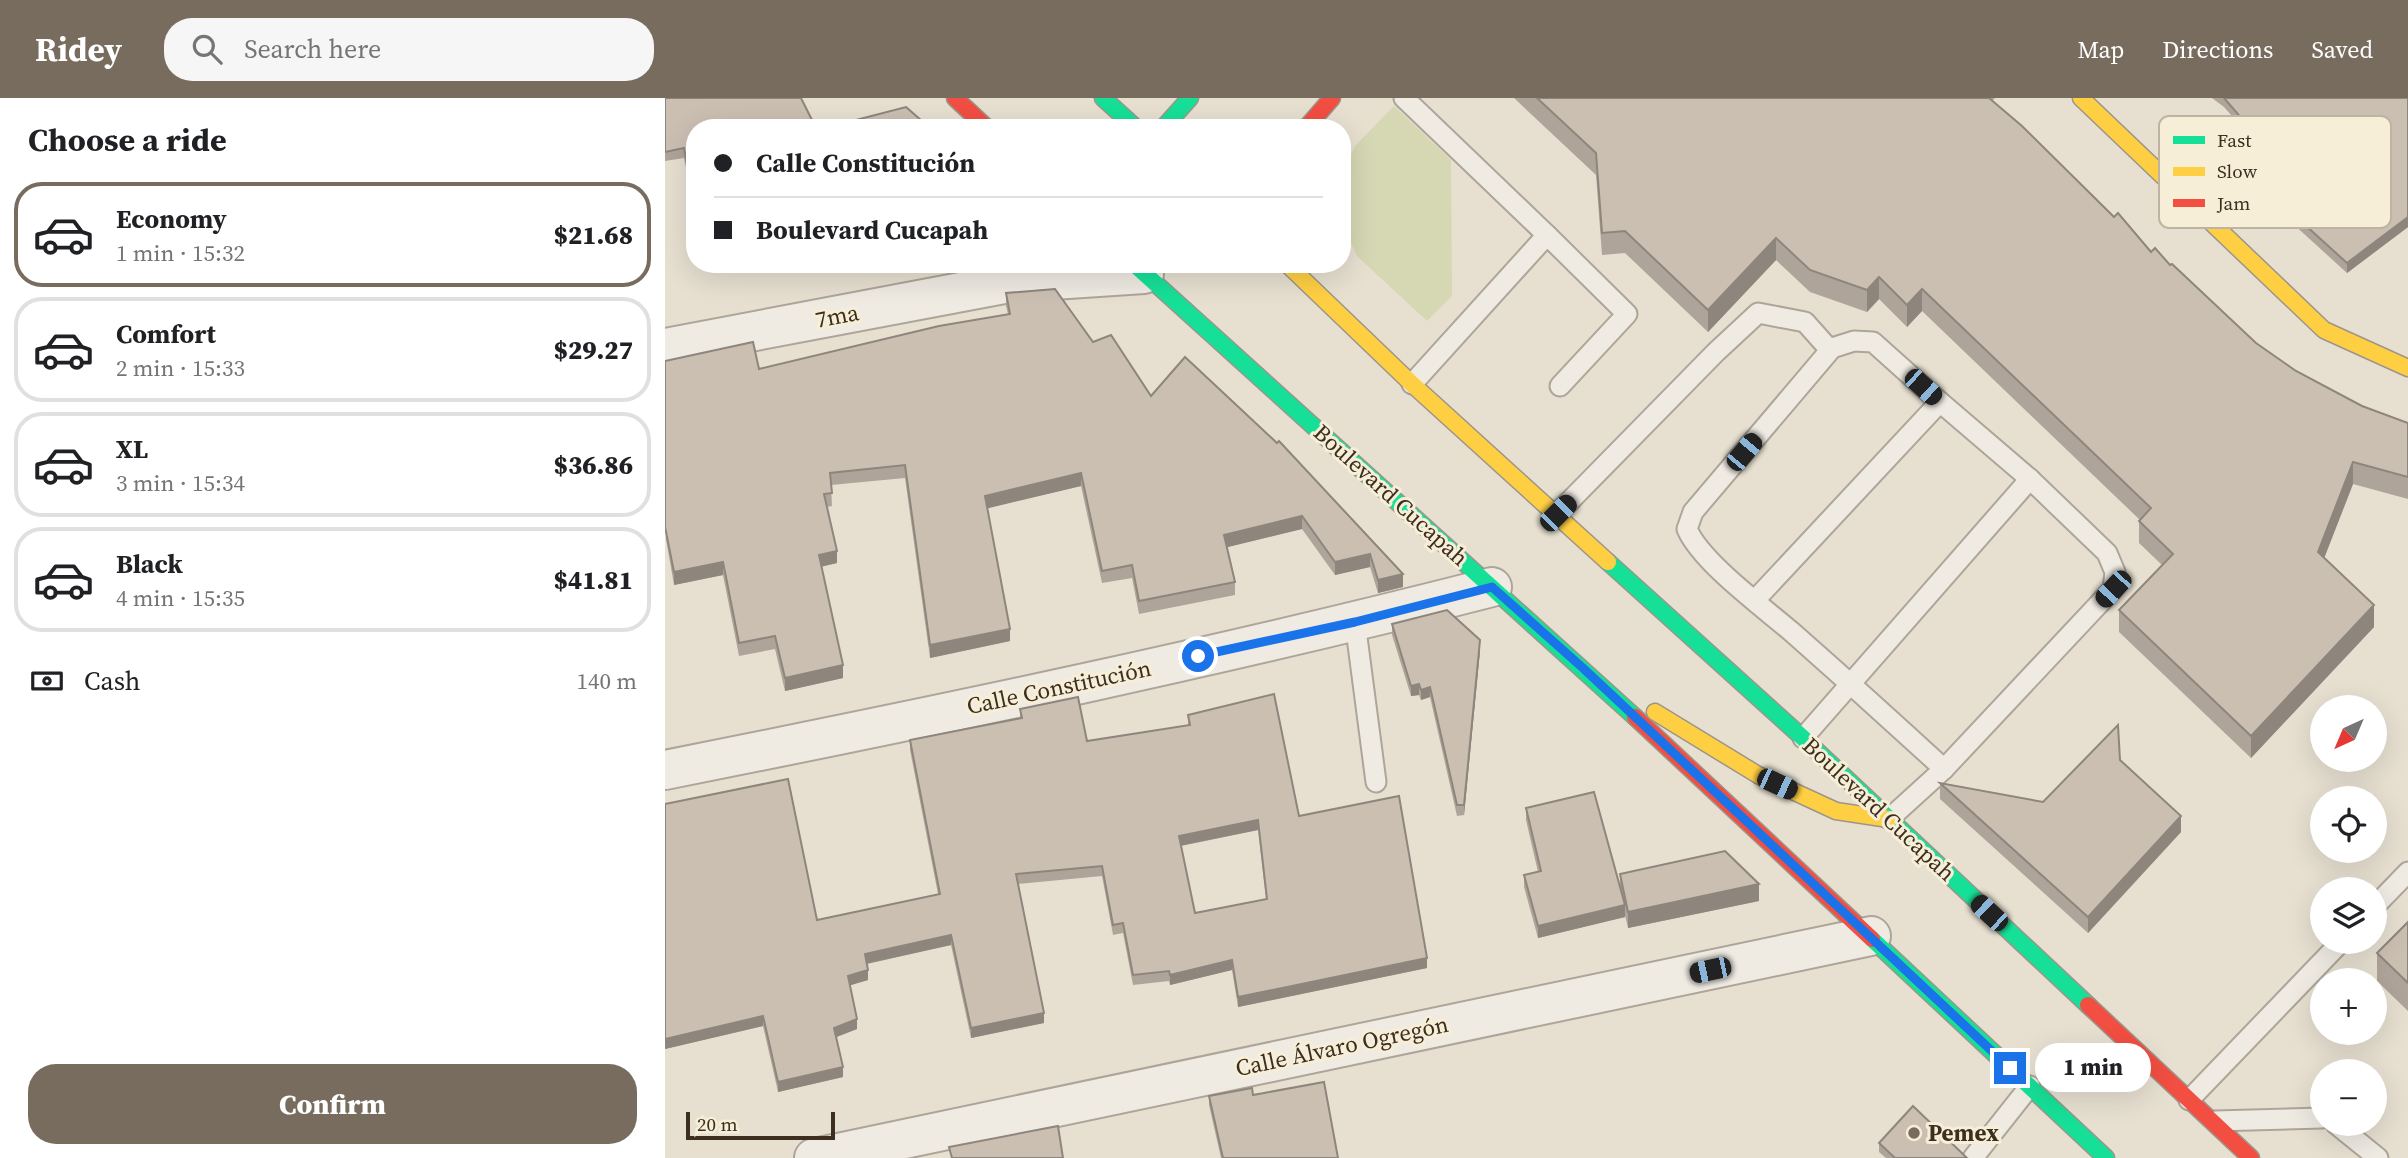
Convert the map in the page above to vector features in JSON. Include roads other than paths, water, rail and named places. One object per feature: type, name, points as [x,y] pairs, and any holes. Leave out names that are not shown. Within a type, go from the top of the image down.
[{"type":"main road","points":[[955,98],[977,119]]},
{"type":"main road","points":[[1103,98],[1126,119]]},
{"type":"main road","points":[[1171,119],[1190,98]]},
{"type":"main road","points":[[1314,119],[1332,98]]},
{"type":"main road","points":[[2081,98],[2159,172]]},
{"type":"main road","points":[[2217,228],[2324,330],[2408,368]]},
{"type":"main road","name":"Boulevard Cucapah","points":[[1152,273],[1584,669],[2106,1158]]},
{"type":"main road","name":"Boulevard Cucapah","points":[[1296,273],[1412,384],[1558,513],[1804,738],[2251,1158]]},
{"type":"main road","points":[[1584,669],[1758,775],[1836,811],[1889,819]]},
{"type":"street","name":"7ma","points":[[665,348],[1016,274],[1034,273]]},
{"type":"street","name":"Calle Constitución","points":[[665,771],[857,732],[1355,622],[1492,587]]},
{"type":"street","name":"Calle Álvaro Ogregón","points":[[814,1158],[1871,936]]},
{"type":"lane","points":[[1403,98],[1627,314],[1560,386]]},
{"type":"lane","points":[[1412,384],[1547,235]]},
{"type":"lane","points":[[1558,513],[1716,352],[1758,313],[1805,322],[1830,350]]},
{"type":"lane","points":[[1889,819],[1944,769],[2113,589],[2115,572],[2108,553],[2030,479],[1873,342],[1854,341],[1830,350],[1693,512],[1687,529],[1694,544],[1944,769]]},
{"type":"lane","points":[[1755,600],[1940,402]]},
{"type":"lane","points":[[1804,738],[2030,479]]},
{"type":"lane","points":[[1355,622],[1376,782]]},
{"type":"lane","points":[[2387,894],[2408,872]]},
{"type":"lane","points":[[2189,1100],[2329,954]]},
{"type":"lane","points":[[1973,1158],[2030,1086]]},
{"type":"lane","points":[[2212,1121],[2310,1118]]},
{"type":"lane","points":[[2351,1136],[2378,1158]]},
{"type":"place","name":"Pemex","points":[[1914,1133]]}]
